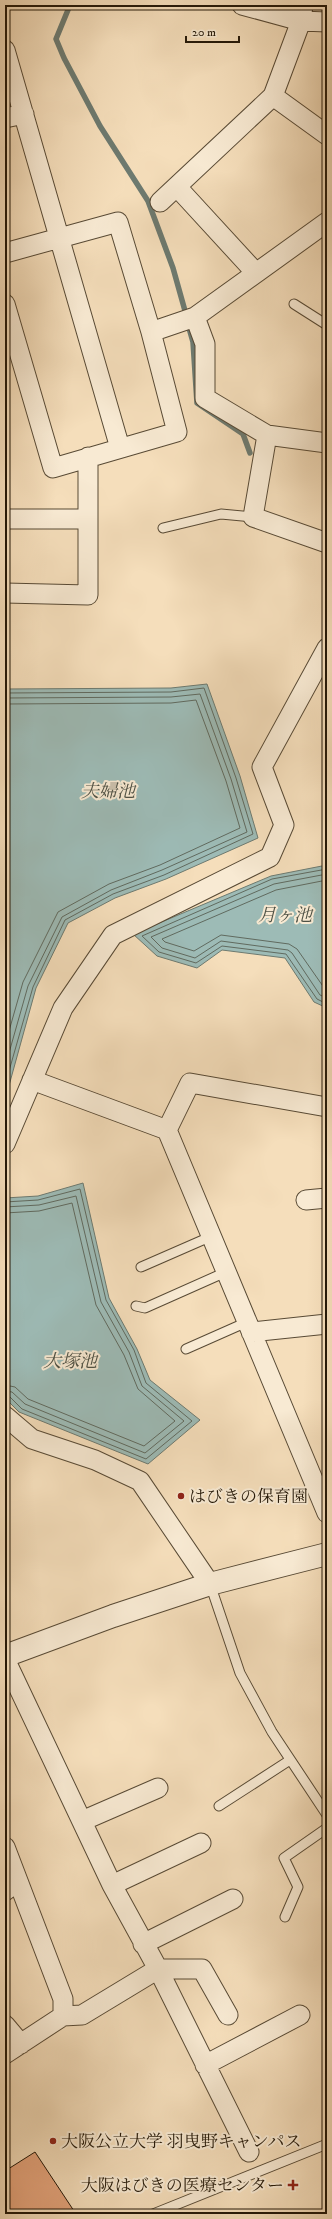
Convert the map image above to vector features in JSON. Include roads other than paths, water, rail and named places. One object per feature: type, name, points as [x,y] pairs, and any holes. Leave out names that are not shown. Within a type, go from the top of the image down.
[{"type":"street","points":[[242,5],[302,13],[327,22]]},
{"type":"street","points":[[160,202],[273,96],[302,13]]},
{"type":"street","points":[[5,50],[61,238],[120,448]]},
{"type":"street","points":[[273,96],[327,135]]},
{"type":"street","points":[[5,118],[24,114]]},
{"type":"street","points":[[177,187],[256,273]]},
{"type":"street","points":[[5,253],[118,222],[151,332],[177,432],[53,468],[8,335],[5,304]]},
{"type":"street","points":[[151,332],[195,317],[327,222]]},
{"type":"street","points":[[195,317],[205,344],[205,398],[267,435],[327,443]]},
{"type":"street","points":[[267,435],[253,516],[327,543]]},
{"type":"street","points":[[5,593],[88,595],[88,457]]},
{"type":"street","points":[[5,519],[88,519]]},
{"type":"street","points":[[5,1144],[63,1008],[113,935],[270,857],[284,825],[262,767],[327,648]]},
{"type":"street","points":[[32,1080],[166,1130],[212,1236],[327,1513]]},
{"type":"street","points":[[166,1130],[190,1083],[327,1108]]},
{"type":"street","points":[[306,1200],[327,1198]]},
{"type":"street","points":[[249,1327],[327,1324]]},
{"type":"street","points":[[5,1416],[32,1439],[95,1460],[140,1481],[210,1584]]},
{"type":"street","points":[[249,2152],[158,1969],[112,1885],[5,1657],[113,1616],[210,1584],[327,1554]]},
{"type":"street","points":[[82,1820],[158,1788]]},
{"type":"street","points":[[112,1885],[201,1843]]},
{"type":"street","points":[[5,1847],[11,1886],[63,1999],[63,2016]]},
{"type":"street","points":[[143,1944],[233,1899]]},
{"type":"street","points":[[5,2054],[63,2016],[82,2015],[158,1969],[202,1969],[228,2015]]},
{"type":"street","points":[[205,2065],[300,2015]]},
{"type":"street","points":[[5,2025],[21,2044]]},
{"type":"lane","points":[[294,304],[327,325]]},
{"type":"lane","points":[[163,528],[221,514],[253,516]]},
{"type":"lane","points":[[141,1267],[212,1236]]},
{"type":"lane","points":[[136,1306],[145,1308],[226,1272]]},
{"type":"lane","points":[[186,1349],[249,1327]]},
{"type":"lane","points":[[210,1584],[240,1673],[272,1732],[327,1815]]},
{"type":"lane","points":[[219,1806],[290,1760]]},
{"type":"lane","points":[[285,1917],[298,1887],[284,1858],[327,1828]]},
{"type":"lane","points":[[152,2214],[327,2144]]},
{"type":"water","name":"夫婦池","points":[[207,684],[240,776],[258,838],[166,879],[115,898],[68,923],[36,988],[5,1100],[5,689],[171,688]]},
{"type":"water","name":"月ヶ池","points":[[327,865],[327,1008],[314,1002],[285,958],[222,950],[197,968],[157,956],[133,934],[271,876]]},
{"type":"water","name":"大塚池","points":[[83,1183],[109,1298],[137,1349],[150,1380],[200,1420],[148,1464],[19,1412],[5,1398],[5,1198],[38,1196]]},
{"type":"waterway","points":[[70,5],[56,39],[64,58],[100,126],[148,201],[173,268],[187,318]]},
{"type":"waterway","points":[[189,328],[193,342],[197,403],[243,434],[250,453]]},
{"type":"place","name":"はびきの保育園","points":[[181,1496]]},
{"type":"place","name":"大阪公立大学 羽曳野キャンパス","points":[[53,2141]]},
{"type":"place","name":"大阪はびきの医療センター","points":[[293,2185]]}]
